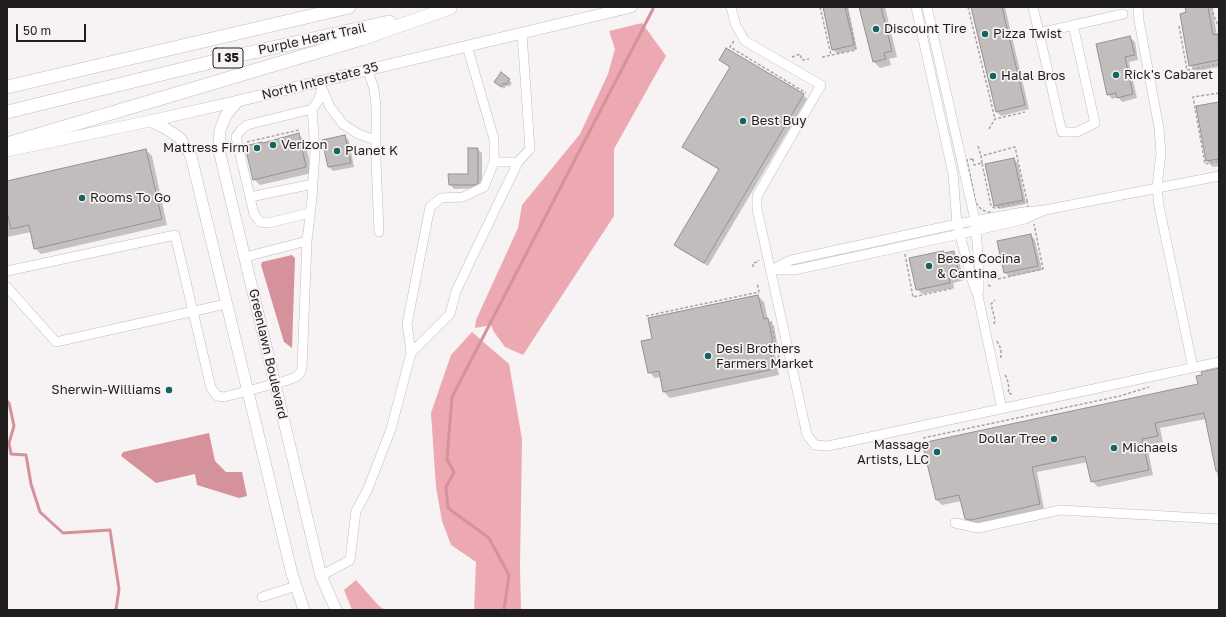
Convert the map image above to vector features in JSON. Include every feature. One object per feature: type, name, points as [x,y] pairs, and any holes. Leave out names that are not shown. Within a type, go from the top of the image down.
[{"type":"highway","name":"Purple Heart Trail","points":[[7,87],[349,7]]},
{"type":"highway","name":"Purple Heart Trail","points":[[7,112],[240,55],[452,8]]},
{"type":"highway","points":[[7,144],[315,53],[452,8]]},
{"type":"main road","name":"North Interstate 35","points":[[7,151],[238,101],[321,85],[368,70],[631,7]]},
{"type":"main road","name":"Greenlawn Boulevard","points":[[238,101],[226,115],[220,130],[219,150],[322,576],[336,610]]},
{"type":"main road","points":[[150,121],[165,128],[180,138],[190,156],[247,391],[296,586],[304,610]]},
{"type":"lane","points":[[731,7],[736,26],[745,41],[821,85],[757,196],[757,209],[807,435],[815,445],[828,446],[1219,362]]},
{"type":"lane","points":[[916,7],[952,174],[957,224],[978,296],[1002,409]]},
{"type":"lane","points":[[927,7],[975,220],[979,265],[978,296]]},
{"type":"lane","points":[[1033,7],[1062,132],[1077,132],[1095,123],[1073,25]]},
{"type":"lane","points":[[1138,7],[1139,21],[1159,128],[1161,153],[1157,187],[1159,206],[1193,368]]},
{"type":"lane","points":[[1039,33],[1123,14]]},
{"type":"lane","points":[[411,353],[450,314],[456,291],[518,162],[530,149],[522,33]]},
{"type":"lane","points":[[322,576],[350,560],[356,511],[367,491],[391,429],[411,353],[407,324],[430,206],[441,198],[463,197],[484,187],[494,162],[494,139],[467,46]]},
{"type":"lane","points":[[368,70],[374,89],[376,107],[379,232]]},
{"type":"lane","points":[[321,85],[330,107],[343,124],[358,134],[376,140]]},
{"type":"lane","points":[[7,271],[175,235],[211,388],[217,396],[224,397],[296,377],[302,368],[307,241],[315,150],[312,110],[318,101],[321,85]]},
{"type":"lane","points":[[310,213],[268,223],[260,222],[254,214],[236,138],[241,130],[247,125],[312,110]]},
{"type":"lane","points":[[494,162],[518,162]]},
{"type":"lane","points":[[770,270],[791,260],[975,220],[1045,210],[1219,176]]},
{"type":"lane","points":[[250,196],[313,184]]},
{"type":"lane","points":[[770,270],[794,270],[960,234],[1025,219],[1045,210]]},
{"type":"lane","points":[[245,257],[307,241]]},
{"type":"lane","points":[[7,287],[56,342],[226,304]]},
{"type":"lane","points":[[955,523],[978,528],[1060,510],[1219,519]]},
{"type":"lane","points":[[262,597],[296,586]]},
{"type":"path","points":[[820,7],[831,55]]},
{"type":"path","points":[[822,57],[856,50],[847,7]]},
{"type":"path","points":[[968,7],[995,119],[989,129]]},
{"type":"path","points":[[1212,7],[1219,28]]},
{"type":"path","points":[[1179,26],[1187,70],[1219,64]]},
{"type":"path","points":[[735,39],[730,47],[808,95]]},
{"type":"path","points":[[790,59],[791,57],[800,54],[802,60],[809,59]]},
{"type":"path","points":[[792,85],[795,79]]},
{"type":"path","points":[[1219,93],[1193,97],[1205,164],[1219,161]]},
{"type":"path","points":[[995,119],[1025,112]]},
{"type":"path","points":[[246,142],[299,130]]},
{"type":"path","points":[[978,146],[991,206],[995,208],[1027,201]]},
{"type":"path","points":[[980,156],[1015,147],[1028,207],[996,214],[991,214],[982,210],[976,203],[967,160],[973,159],[974,165],[982,163]]},
{"type":"path","points":[[998,279],[1043,269],[1033,223]]},
{"type":"path","points":[[904,251],[913,297],[954,288]]},
{"type":"path","points":[[646,316],[759,292],[757,283]]},
{"type":"path","points":[[993,328],[994,320],[990,304],[995,300]]},
{"type":"path","points":[[771,317],[780,364]]},
{"type":"path","points":[[996,339],[1001,349],[1001,359]]},
{"type":"path","points":[[1003,371],[1007,378],[1009,388],[1008,392],[1012,394]]},
{"type":"path","points":[[923,438],[1120,396],[1149,387]]},
{"type":"shaded area","points":[[642,23],[666,56],[614,149],[614,216],[523,355],[505,347],[494,332],[491,325],[475,328],[476,320],[518,228],[522,205],[580,134],[608,74],[615,49],[609,31]]},
{"type":"shaded area","points":[[292,255],[295,258],[292,348],[284,342],[261,265],[262,262]]},
{"type":"shaded area","points":[[472,332],[509,364],[522,439],[520,568],[521,610],[474,610],[476,562],[451,545],[442,521],[436,487],[431,413],[451,355]]},
{"type":"shaded area","points":[[209,433],[215,461],[226,472],[242,472],[247,496],[239,498],[197,485],[195,474],[156,483],[121,456],[123,452]]},
{"type":"shaded area","points":[[356,580],[378,605],[385,610],[352,610],[344,590]]},
{"type":"building","points":[[823,7],[845,7],[854,45],[832,50]]},
{"type":"building","name":"Discount Tire","points":[[859,7],[881,7],[892,51],[884,53],[886,59],[873,62]]},
{"type":"building","points":[[971,7],[1002,7],[1025,105],[996,112]]},
{"type":"building","points":[[1185,7],[1208,7],[1213,35],[1218,34],[1219,60],[1189,66],[1180,14],[1186,12]]},
{"type":"building","name":"Rick's Cabaret","points":[[1130,36],[1135,55],[1125,57],[1133,94],[1117,98],[1116,93],[1107,95],[1096,44]]},
{"type":"building","name":"Best Buy","points":[[726,48],[804,94],[704,263],[674,245],[719,169],[682,147],[730,67],[719,60]]},
{"type":"building","points":[[501,72],[510,79],[506,85],[504,83],[501,87],[494,82]]},
{"type":"building","points":[[1219,102],[1219,159],[1206,161],[1196,106]]},
{"type":"building","points":[[299,133],[306,167],[253,180],[245,146],[263,143]]},
{"type":"building","name":"Planet K","points":[[345,135],[351,163],[328,167],[322,140]]},
{"type":"building","points":[[468,148],[478,148],[478,183],[475,185],[449,185],[448,174],[468,174]]},
{"type":"building","name":"Rooms To Go","points":[[146,149],[162,219],[34,249],[29,225],[11,229],[8,216],[7,217],[7,181]]},
{"type":"building","points":[[1014,158],[1023,200],[994,206],[985,164]]},
{"type":"building","points":[[1031,234],[1038,266],[1004,273],[997,241]]},
{"type":"building","name":"Besos Cocina & Cantina","points":[[943,251],[944,253],[954,251],[959,275],[949,278],[950,283],[916,290],[909,258]]},
{"type":"building","name":"Desi Brothers Farmers Market","points":[[758,295],[764,319],[768,318],[773,342],[769,343],[774,369],[663,392],[659,371],[648,373],[641,341],[652,339],[648,318]]},
{"type":"building","points":[[1219,368],[1219,471],[1216,471],[1204,413],[1155,423],[1158,436],[1142,439],[1149,470],[1091,482],[1085,456],[1032,467],[1040,504],[971,520],[965,519],[959,495],[936,500],[922,443],[1198,384],[1196,376],[1202,375],[1201,372]]},
{"type":"waterway","points":[[504,610],[509,575],[489,538],[448,508],[446,487],[454,472],[447,459],[452,397],[653,9]]},
{"type":"waterway","points":[[7,401],[9,403],[14,426],[9,443],[11,454],[26,455],[31,484],[40,512],[63,533],[110,530],[119,589],[116,610]]},
{"type":"place","name":"Discount Tire","points":[[876,29]]},
{"type":"place","name":"Pizza Twist","points":[[985,34]]},
{"type":"place","name":"Rick's Cabaret","points":[[1116,75]]},
{"type":"place","name":"Halal Bros","points":[[993,76]]},
{"type":"place","name":"Best Buy","points":[[743,121]]},
{"type":"place","name":"Verizon","points":[[273,145]]},
{"type":"place","name":"Mattress Firm","points":[[257,148]]},
{"type":"place","name":"Planet K","points":[[337,151]]},
{"type":"place","name":"Rooms To Go","points":[[82,198]]},
{"type":"place","name":"Besos Cocina & Cantina","points":[[929,266]]},
{"type":"place","name":"Desi Brothers Farmers Market","points":[[708,356]]},
{"type":"place","name":"Sherwin-Williams","points":[[169,390]]},
{"type":"place","name":"Dollar Tree","points":[[1054,439]]},
{"type":"place","name":"Michaels","points":[[1114,448]]},
{"type":"place","name":"Massage Artists, LLC","points":[[937,452]]}]
